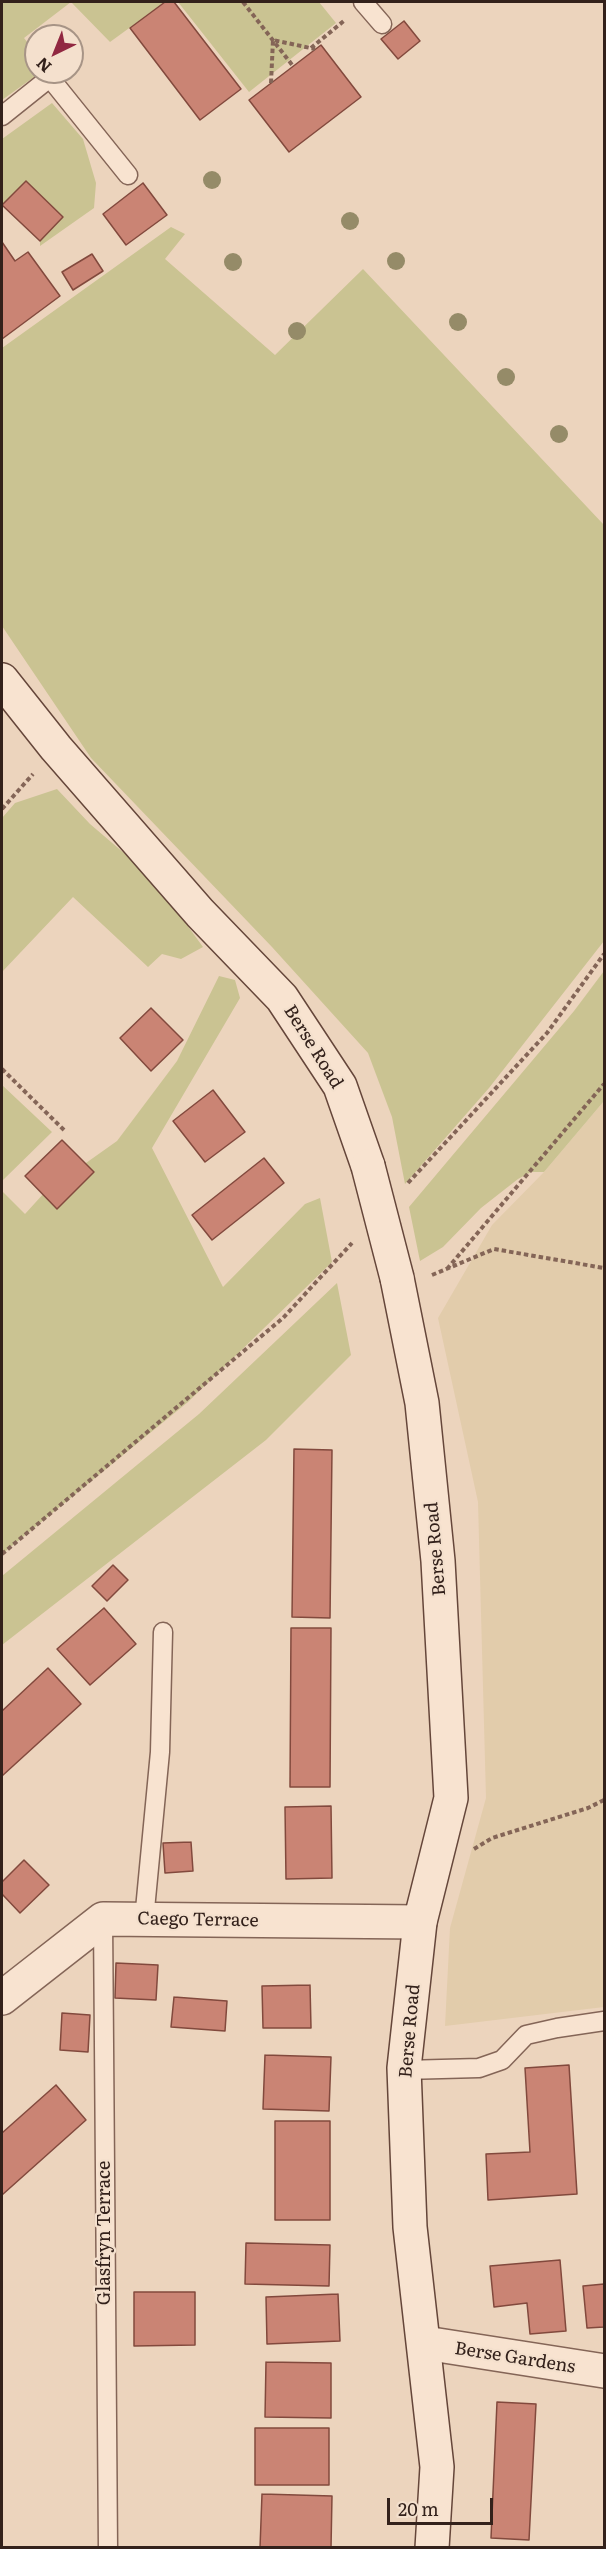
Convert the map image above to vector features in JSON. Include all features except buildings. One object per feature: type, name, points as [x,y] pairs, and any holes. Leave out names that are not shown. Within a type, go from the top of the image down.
[{"type":"main road","name":"Berse Road","points":[[2,680],[56,748],[200,913],[282,998],[340,1086],[368,1166],[398,1284],[422,1403],[438,1561],[451,1798],[420,1923],[404,2070],[410,2227],[425,2343],[437,2468],[432,2547]]},
{"type":"main road","name":"Caego Terrace","points":[[103,1920],[420,1923]]},
{"type":"main road","points":[[2,1998],[103,1920]]},
{"type":"main road","name":"Berse Gardens","points":[[425,2343],[604,2371]]},
{"type":"lane","points":[[364,3],[382,24]]},
{"type":"lane","points":[[2,116],[42,84]]},
{"type":"lane","points":[[60,84],[128,175]]},
{"type":"lane","points":[[144,1920],[160,1752],[163,1632]]},
{"type":"lane","name":"Glasfryn Terrace","points":[[103,1920],[108,2547]]},
{"type":"lane","points":[[404,2070],[479,2068],[502,2060],[526,2036],[557,2028],[604,2021]]},
{"type":"path","points":[[243,2],[293,66]]},
{"type":"path","points":[[273,40],[313,49],[364,3]]},
{"type":"path","points":[[271,83],[273,40]]},
{"type":"path","points":[[2,809],[56,748]]},
{"type":"path","points":[[402,1189],[547,1033],[604,954]]},
{"type":"path","points":[[2,1070],[66,1132]]},
{"type":"path","points":[[447,1269],[604,1084]]},
{"type":"path","points":[[2,1554],[283,1318],[354,1241]]},
{"type":"path","points":[[398,1284],[447,1269],[494,1249],[604,1268]]},
{"type":"path","points":[[432,1874],[492,1838],[588,1808],[604,1800]]},
{"type":"shaded area","points":[[2,2],[71,2],[42,24],[24,24],[24,84],[2,100]]},
{"type":"shaded area","points":[[71,2],[165,2],[110,42]]},
{"type":"shaded area","points":[[178,2],[319,2],[336,23],[249,92]]},
{"type":"shaded area","points":[[52,103],[83,139],[96,183],[94,208],[40,246],[40,241],[63,217],[26,181],[2,206],[2,139]]},
{"type":"shaded area","points":[[171,227],[185,234],[165,259],[275,355],[363,269],[604,525],[604,941],[489,1088],[405,1184],[392,1117],[368,1053],[272,947],[91,758],[2,626],[2,348]]},
{"type":"shaded area","points":[[57,789],[90,824],[152,877],[203,947],[181,959],[162,954],[148,967],[73,897],[2,972],[2,818],[15,803]]},
{"type":"shaded area","points":[[604,971],[604,1101],[544,1172],[531,1172],[518,1179],[481,1208],[443,1247],[420,1261],[409,1207],[574,1011]]},
{"type":"shaded area","points":[[219,976],[235,980],[240,998],[152,1148],[223,1287],[305,1204],[320,1198],[332,1262],[188,1402],[2,1554],[2,1191],[25,1214],[45,1192],[117,1141],[177,1061]]},
{"type":"shaded area","points":[[2,1085],[52,1132],[2,1181]]},
{"type":"shaded area","points":[[604,1101],[604,2007],[445,2026],[450,1928],[486,1798],[478,1502],[438,1318],[492,1225],[544,1172]]},
{"type":"shaded area","points":[[337,1283],[351,1355],[266,1440],[2,1645],[2,1576],[199,1414]]}]
